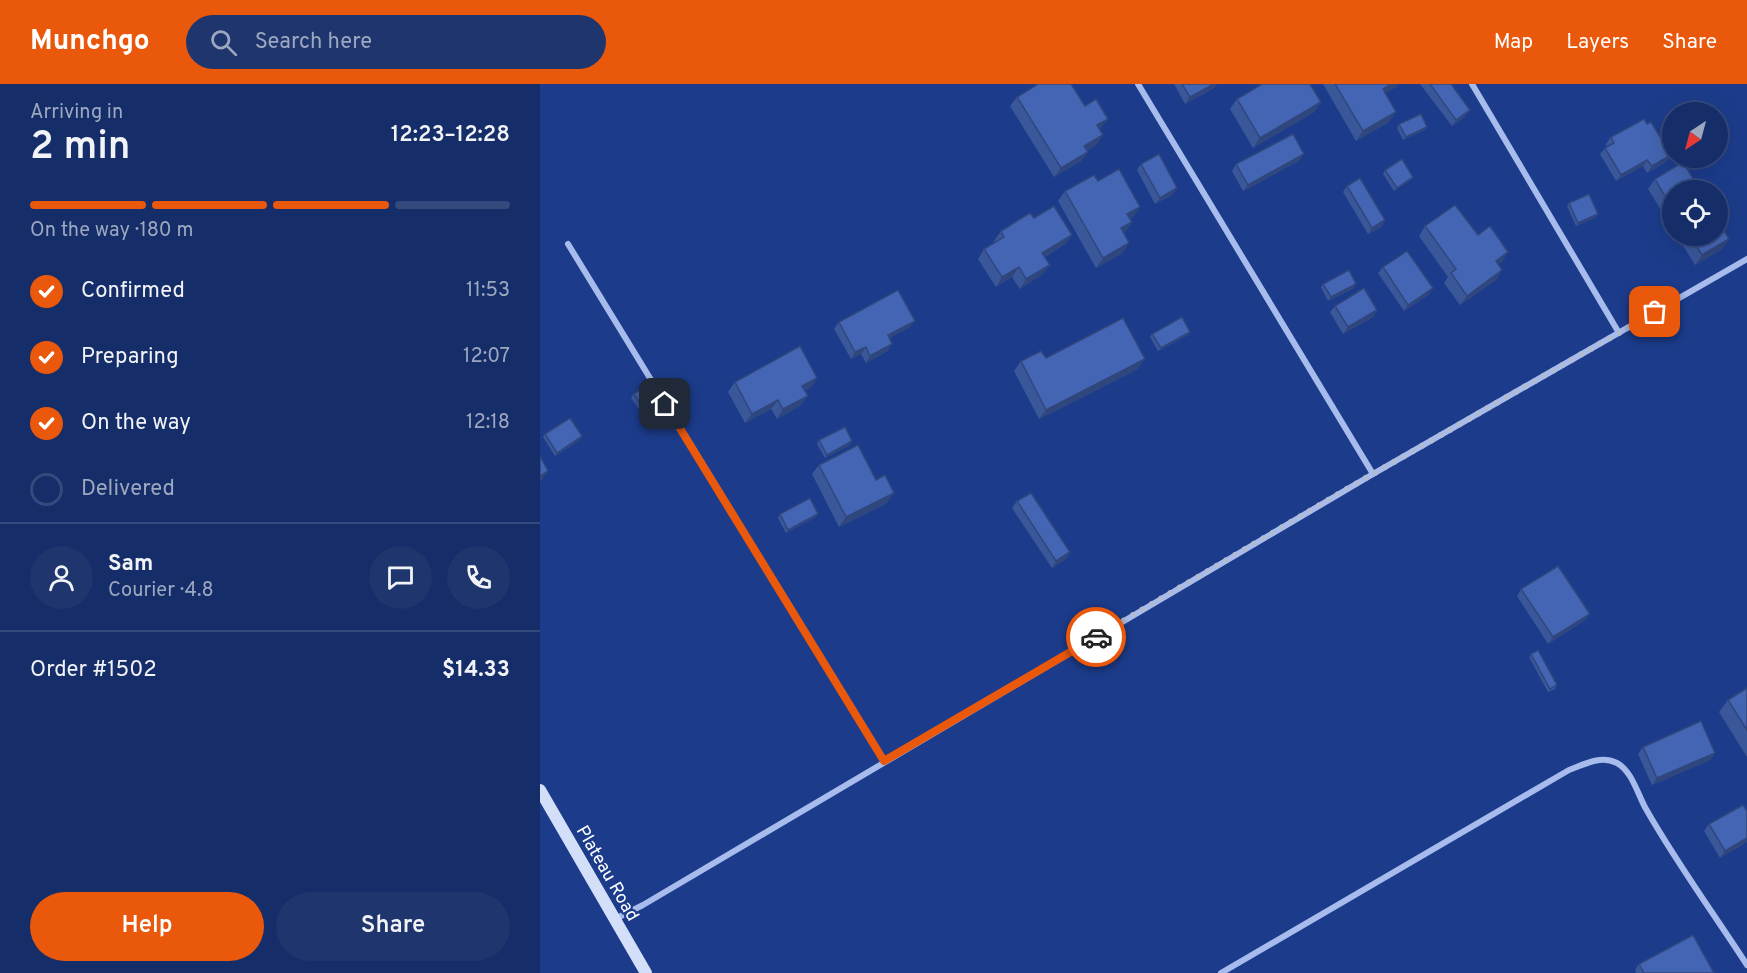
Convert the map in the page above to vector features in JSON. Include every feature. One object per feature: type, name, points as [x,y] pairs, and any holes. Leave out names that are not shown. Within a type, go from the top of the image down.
[{"type":"street","points":[[1138,84],[1372,474]]},
{"type":"street","points":[[1472,84],[1619,333]]},
{"type":"street","points":[[568,244],[884,761]]},
{"type":"street","points":[[614,920],[1372,474],[1747,259]]},
{"type":"street","points":[[1221,973],[1569,770],[1595,760],[1619,764],[1627,772],[1647,810],[1747,965]]},
{"type":"street","name":"Plateau Road","points":[[540,790],[646,973]]},
{"type":"building","points":[[1038,84],[1071,84],[1085,106],[1096,99],[1108,119],[1097,125],[1103,135],[1084,146],[1088,152],[1061,168],[1017,97]]},
{"type":"building","points":[[1182,84],[1214,84],[1190,97]]},
{"type":"building","points":[[1262,84],[1310,84],[1321,102],[1260,138],[1237,99]]},
{"type":"building","points":[[1335,84],[1391,84],[1383,89],[1396,112],[1363,131]]},
{"type":"building","points":[[1430,84],[1451,84],[1470,110],[1456,120]]},
{"type":"building","points":[[1421,114],[1427,127],[1406,137],[1399,124]]},
{"type":"building","points":[[1644,119],[1647,124],[1651,122],[1662,140],[1662,160],[1652,166],[1647,160],[1621,175],[1605,148],[1614,143],[1611,137]]},
{"type":"building","points":[[1293,134],[1304,154],[1248,185],[1236,164]]},
{"type":"building","points":[[1159,154],[1177,188],[1160,198],[1141,164]]},
{"type":"building","points":[[1402,159],[1413,177],[1397,188],[1385,170]]},
{"type":"building","points":[[1673,168],[1687,168],[1694,180],[1662,180],[1662,191],[1655,179]]},
{"type":"building","points":[[1119,169],[1140,207],[1127,214],[1132,222],[1121,228],[1129,243],[1103,258],[1065,191],[1094,175],[1098,181]]},
{"type":"building","points":[[1360,178],[1385,220],[1372,228],[1347,186]]},
{"type":"building","points":[[1589,194],[1598,214],[1578,223],[1569,203]]},
{"type":"building","points":[[1455,205],[1478,235],[1490,226],[1508,252],[1496,261],[1502,270],[1467,296],[1451,273],[1456,269],[1425,226]]},
{"type":"building","points":[[1054,206],[1072,235],[1042,253],[1050,265],[1026,279],[1019,267],[1002,277],[984,249],[1004,237],[1001,231],[1030,213],[1034,218]]},
{"type":"building","points":[[1696,246],[1717,246],[1702,255]]},
{"type":"building","points":[[1407,251],[1433,288],[1408,305],[1383,267]]},
{"type":"building","points":[[1349,270],[1356,284],[1331,297],[1323,284]]},
{"type":"building","points":[[1364,288],[1377,310],[1348,327],[1335,306]]},
{"type":"building","points":[[898,290],[915,321],[888,335],[892,344],[870,356],[866,347],[855,352],[839,322]]},
{"type":"building","points":[[1182,317],[1190,332],[1161,348],[1152,334]]},
{"type":"building","points":[[1123,318],[1145,359],[1046,410],[1021,361],[1041,351],[1046,358]]},
{"type":"building","points":[[800,346],[817,378],[802,386],[808,396],[783,409],[778,400],[752,414],[735,382]]},
{"type":"building","points":[[644,387],[665,418],[654,425],[634,394]]},
{"type":"building","points":[[570,418],[582,436],[557,453],[545,434]]},
{"type":"building","points":[[845,427],[852,441],[827,455],[819,440]]},
{"type":"building","points":[[858,445],[876,480],[885,475],[894,493],[846,517],[819,465]]},
{"type":"building","points":[[540,456],[548,471],[540,476]]},
{"type":"building","points":[[1031,493],[1070,552],[1056,561],[1017,501]]},
{"type":"building","points":[[810,498],[818,514],[788,530],[780,514]]},
{"type":"building","points":[[1558,566],[1590,614],[1553,637],[1521,589]]},
{"type":"building","points":[[1538,650],[1557,685],[1550,689],[1531,654]]},
{"type":"building","points":[[1747,688],[1747,730],[1728,700]]},
{"type":"building","points":[[1701,721],[1715,753],[1657,778],[1643,747]]},
{"type":"building","points":[[1743,805],[1747,811],[1747,838],[1725,851],[1709,824]]},
{"type":"building","points":[[1693,935],[1714,973],[1644,973],[1639,964]]},
{"type":"way so far","points":[[1096,637],[1352,486],[1655,312]]},
{"type":"route","points":[[665,404],[884,761],[1096,637]]}]
